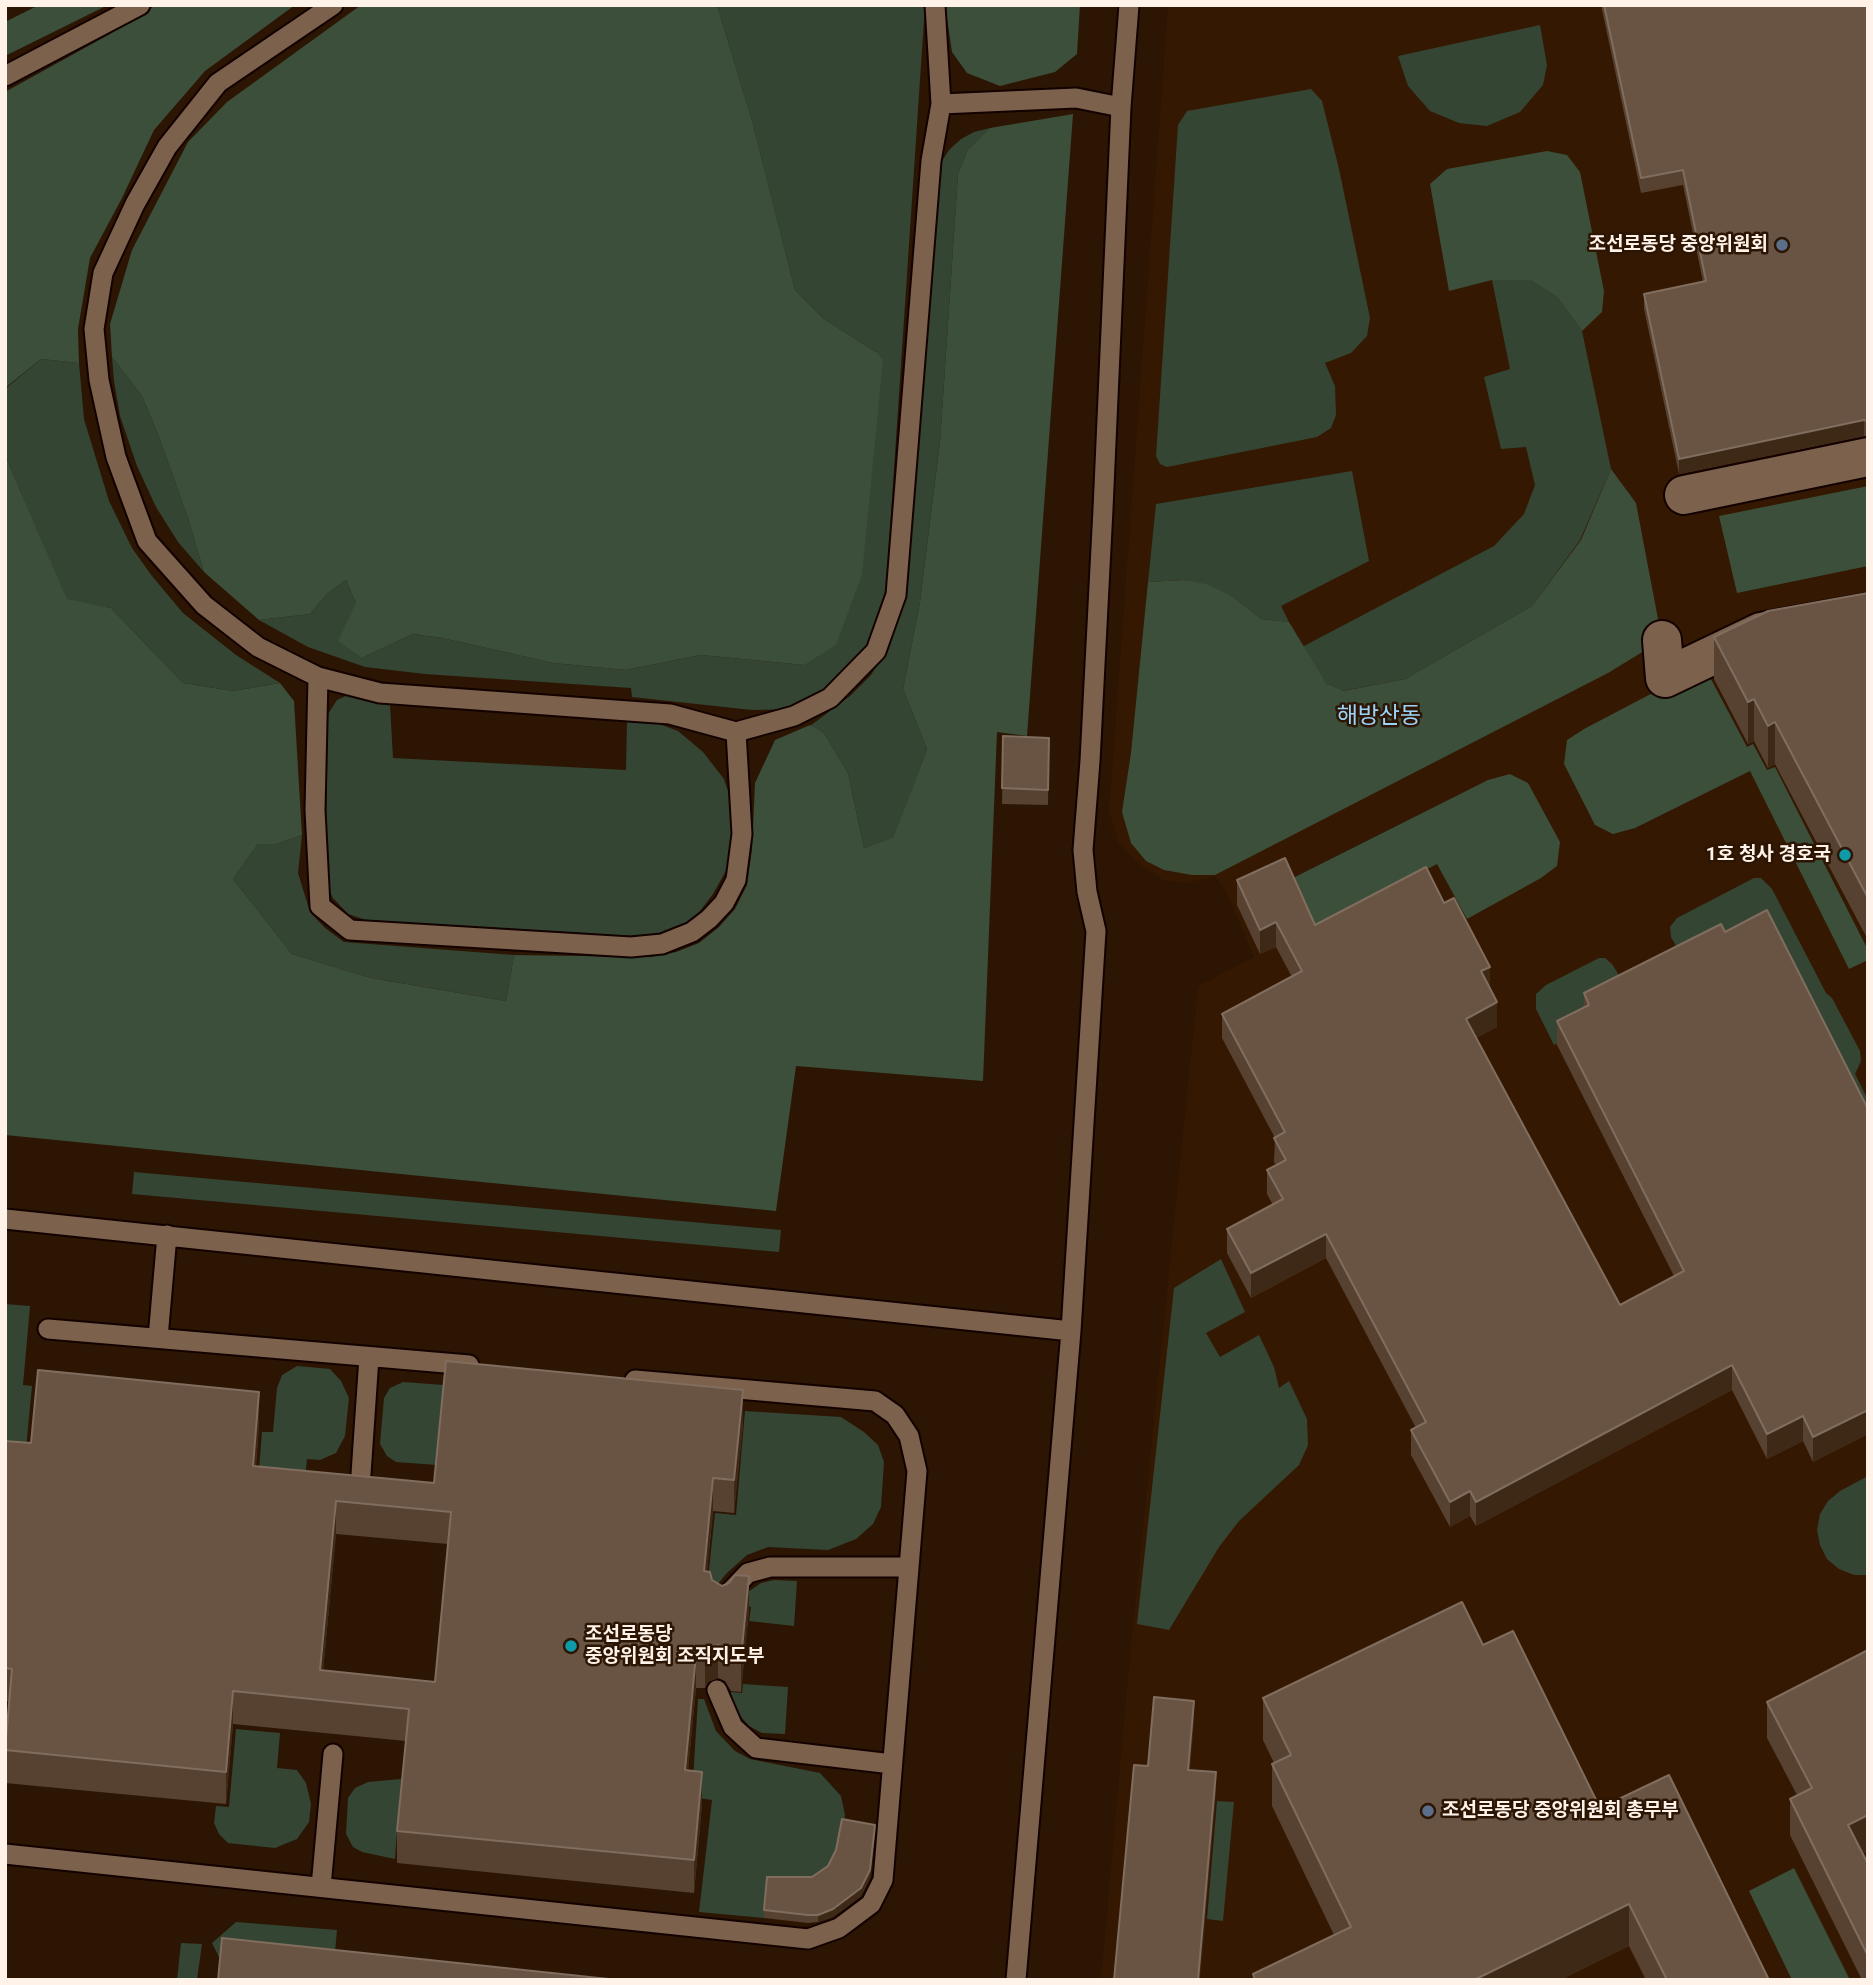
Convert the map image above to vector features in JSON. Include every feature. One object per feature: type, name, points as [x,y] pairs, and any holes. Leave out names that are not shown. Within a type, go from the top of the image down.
[{"type":"street","points":[[1684,495],[1868,457]]},
{"type":"street","points":[[1662,640],[1665,678],[1761,632],[1868,613]]},
{"type":"lane","points":[[5,76],[140,5]]},
{"type":"lane","points":[[333,5],[218,83],[167,147],[135,204],[103,273],[94,328],[99,380],[116,457],[147,541],[204,605],[258,647],[317,677],[380,693],[670,714],[736,732],[794,716],[830,698],[876,652],[896,595],[931,161],[941,104],[935,5]]},
{"type":"lane","points":[[1016,1980],[1071,1331],[1096,931],[1087,892],[1083,850],[1101,549],[1121,107],[1129,5]]},
{"type":"lane","points":[[941,104],[1076,98],[1121,107]]},
{"type":"lane","points":[[317,677],[315,810],[320,906],[350,930],[631,947],[662,944],[692,932],[724,903],[736,880],[743,834],[736,732]]},
{"type":"lane","points":[[5,1219],[1071,1331]]},
{"type":"lane","points":[[158,1338],[167,1235]]},
{"type":"lane","points":[[48,1329],[492,1367]]},
{"type":"lane","points":[[361,1474],[369,1357]]},
{"type":"lane","points":[[5,1854],[808,1940],[839,1928],[871,1904],[883,1880],[917,1471],[909,1436],[894,1415],[875,1401],[615,1378]]},
{"type":"lane","points":[[722,1606],[729,1593],[748,1573],[770,1567],[909,1567]]},
{"type":"lane","points":[[717,1690],[733,1727],[756,1748],[892,1764]]},
{"type":"lane","points":[[321,1887],[333,1754]]},
{"type":"shaded area","points":[[1168,5],[1868,5],[1868,1980],[1101,1980],[1129,1665],[1198,986],[1254,957],[1225,890],[1215,876],[1187,883],[1163,880],[1138,863],[1118,842],[1109,812]]},
{"type":"green space","points":[[39,5],[108,5],[5,56],[5,22]]},
{"type":"green space","points":[[156,5],[295,5],[205,71],[154,130],[90,258],[78,329],[79,363],[41,359],[5,388],[5,92]]},
{"type":"green space","points":[[361,5],[717,5],[753,124],[795,290],[824,319],[876,352],[883,360],[862,575],[836,645],[804,665],[701,655],[626,670],[553,663],[413,634],[362,658],[338,641],[356,603],[346,580],[326,595],[310,614],[259,620],[204,572],[188,518],[142,396],[112,357],[110,324],[132,250],[188,142],[227,102]]},
{"type":"green space","points":[[717,5],[925,5],[886,589],[868,642],[856,662],[815,699],[794,709],[752,710],[632,697],[631,688],[425,674],[365,667],[308,647],[259,620],[310,614],[326,595],[346,580],[356,603],[362,658],[413,634],[553,663],[626,670],[701,655],[804,665],[876,352],[824,319],[795,290],[753,124]]},
{"type":"green space","points":[[945,5],[1080,5],[1077,54],[1055,72],[1000,86],[967,73],[952,52]]},
{"type":"green space","points":[[1540,25],[1547,65],[1543,85],[1520,112],[1487,126],[1459,123],[1430,111],[1408,86],[1398,56]]},
{"type":"green space","points":[[1311,89],[1322,101],[1339,169],[1370,318],[1367,336],[1351,353],[1325,363],[1335,386],[1336,415],[1331,428],[1317,437],[1167,467],[1160,464],[1156,456],[1178,125],[1187,111]]},
{"type":"green space","points":[[1073,114],[1027,736],[997,732],[983,1081],[796,1066],[776,1211],[5,1135],[5,455],[67,599],[111,608],[183,683],[233,691],[280,683],[294,701],[302,835],[276,844],[258,844],[233,879],[292,954],[371,978],[506,1001],[514,955],[650,957],[676,952],[699,943],[719,927],[735,909],[747,885],[752,849],[755,783],[775,740],[810,725],[824,733],[848,773],[864,848],[893,838],[927,749],[903,689],[920,602],[940,442],[958,174],[968,149],[990,128]]},
{"type":"green space","points":[[990,128],[968,149],[958,174],[940,442],[920,602],[903,689],[927,749],[893,839],[864,848],[848,773],[824,733],[810,726],[850,696],[871,675],[888,648],[902,609],[936,181],[940,164],[949,150],[974,132]]},
{"type":"green space","points":[[1547,151],[1567,155],[1580,172],[1604,291],[1602,312],[1582,331],[1557,297],[1530,280],[1492,280],[1449,291],[1430,184],[1447,169]]},
{"type":"green space","points":[[1492,280],[1530,280],[1557,297],[1582,331],[1611,469],[1580,540],[1532,606],[1405,679],[1342,691],[1326,683],[1302,647],[1494,546],[1524,514],[1535,485],[1526,447],[1501,449],[1484,377],[1510,369]]},
{"type":"green space","points":[[112,357],[142,396],[188,518],[204,572],[178,542],[156,507],[137,466],[120,416]]},
{"type":"green space","points":[[41,359],[79,363],[84,419],[109,501],[132,548],[152,576],[183,613],[236,655],[280,683],[233,691],[183,683],[111,608],[67,600],[5,455],[5,389]]},
{"type":"green space","points":[[1611,469],[1636,503],[1662,640],[1608,673],[1215,875],[1192,875],[1164,870],[1146,861],[1131,843],[1122,812],[1131,753],[1148,582],[1184,580],[1206,584],[1232,596],[1261,619],[1289,622],[1326,683],[1343,691],[1405,679],[1532,606],[1581,540]]},
{"type":"green space","points":[[1352,471],[1369,561],[1281,606],[1289,622],[1261,619],[1232,596],[1184,580],[1148,582],[1156,504]]},
{"type":"green space","points":[[1868,486],[1868,566],[1737,593],[1719,516]]},
{"type":"green space","points":[[1704,666],[1747,747],[1753,744],[1767,770],[1775,767],[1868,950],[1868,960],[1849,969],[1750,771],[1635,828],[1613,834],[1595,825],[1564,764],[1567,740]]},
{"type":"green space","points":[[352,693],[390,704],[393,758],[626,770],[627,721],[654,722],[678,731],[703,752],[724,779],[734,809],[736,834],[728,867],[700,911],[686,925],[662,935],[631,936],[366,920],[348,914],[333,898],[325,883],[328,714],[337,700]]},
{"type":"green space","points":[[1510,774],[1528,783],[1560,842],[1557,866],[1541,878],[1467,919],[1437,864],[1312,930],[1289,880],[1488,780]]},
{"type":"green space","points":[[302,835],[298,873],[310,912],[325,928],[344,942],[514,955],[506,1001],[371,978],[292,954],[233,879],[258,844],[276,844]]},
{"type":"green space","points":[[1754,878],[1761,878],[1772,889],[1826,993],[1832,998],[1860,1051],[1861,1061],[1855,1074],[1868,1100],[1868,1130],[1686,964],[1671,937],[1670,927],[1677,918]]},
{"type":"green space","points":[[1599,958],[1605,958],[1612,964],[1630,993],[1588,1029],[1554,1045],[1536,1009],[1536,994],[1546,985]]},
{"type":"green space","points":[[134,1172],[781,1230],[779,1252],[132,1194]]},
{"type":"green space","points":[[1221,1259],[1245,1312],[1206,1333],[1220,1357],[1259,1335],[1274,1367],[1279,1388],[1289,1381],[1307,1419],[1308,1445],[1299,1465],[1239,1521],[1219,1547],[1169,1630],[1137,1624],[1174,1288]]},
{"type":"green space","points":[[5,1304],[30,1306],[23,1385],[32,1386],[24,1469],[5,1468]]},
{"type":"green space","points":[[297,1366],[330,1369],[341,1381],[349,1398],[345,1436],[336,1453],[320,1460],[307,1459],[303,1499],[257,1494],[262,1432],[273,1432],[277,1388],[282,1375]]},
{"type":"green space","points":[[403,1382],[444,1385],[437,1465],[396,1462],[387,1456],[380,1444],[384,1398],[390,1388]]},
{"type":"green space","points":[[745,1411],[841,1417],[864,1432],[878,1445],[884,1462],[881,1507],[873,1524],[856,1539],[828,1550],[768,1547],[747,1555],[706,1598],[715,1513],[736,1515]]},
{"type":"green space","points":[[1868,1476],[1868,1575],[1854,1575],[1839,1569],[1827,1559],[1817,1530],[1820,1514],[1828,1501],[1840,1491]]},
{"type":"green space","points":[[774,1580],[797,1581],[794,1626],[749,1621],[751,1607],[740,1605],[748,1592],[761,1583]]},
{"type":"green space","points":[[743,1684],[788,1687],[785,1734],[762,1733],[749,1726],[737,1712],[731,1700],[731,1692],[742,1693]]},
{"type":"green space","points":[[698,1699],[704,1699],[716,1731],[735,1751],[750,1759],[820,1773],[841,1796],[845,1815],[836,1858],[812,1884],[767,1884],[764,1918],[699,1912],[712,1800],[692,1797]]},
{"type":"green space","points":[[236,1729],[280,1733],[277,1768],[297,1770],[306,1783],[311,1804],[309,1822],[297,1839],[275,1848],[228,1843],[219,1834],[214,1823],[216,1806],[229,1807]]},
{"type":"green space","points":[[401,1779],[395,1859],[362,1852],[353,1847],[346,1834],[348,1798],[355,1788],[368,1782]]},
{"type":"green space","points":[[1217,1801],[1234,1802],[1223,1921],[1207,1919]]},
{"type":"green space","points":[[1794,1868],[1850,1980],[1792,1980],[1749,1891]]},
{"type":"green space","points":[[236,1922],[337,1930],[333,1974],[222,1963],[212,1943]]},
{"type":"green space","points":[[181,1943],[202,1944],[197,1980],[177,1980]]},
{"type":"building","name":"조선로동당 중앙위원회","points":[[1604,5],[1868,5],[1868,421],[1679,459],[1644,294],[1706,281],[1683,170],[1641,178]]},
{"type":"building","name":"1호 청사 경호국","points":[[1868,593],[1868,898],[1775,722],[1768,726],[1754,699],[1748,702],[1714,637],[1768,611]]},
{"type":"building","points":[[1003,736],[1049,738],[1048,790],[1002,788]]},
{"type":"building","points":[[1285,858],[1315,925],[1426,867],[1444,903],[1454,898],[1490,967],[1481,971],[1497,1002],[1466,1019],[1620,1305],[1684,1271],[1557,1021],[1589,1005],[1584,993],[1721,924],[1725,932],[1767,910],[1868,1109],[1868,1410],[1813,1437],[1803,1416],[1767,1434],[1732,1365],[1476,1502],[1470,1491],[1450,1502],[1411,1430],[1426,1422],[1326,1234],[1251,1273],[1227,1229],[1283,1199],[1267,1170],[1286,1160],[1274,1138],[1285,1132],[1222,1014],[1302,971],[1276,922],[1260,930],[1237,880]]},
{"type":"building","points":[[446,1361],[743,1390],[734,1480],[713,1478],[704,1571],[710,1572],[712,1580],[722,1586],[729,1583],[735,1575],[749,1576],[741,1659],[731,1658],[725,1648],[718,1645],[708,1650],[705,1656],[696,1655],[685,1770],[702,1772],[694,1860],[397,1831],[409,1709],[233,1691],[226,1772],[5,1750],[12,1669],[5,1668],[5,1441],[31,1443],[38,1370],[259,1392],[253,1466],[434,1483]],"holes":[[[336,1501],[451,1512],[435,1682],[320,1670]]]},
{"type":"building","name":"조선로동당 중앙위원회 총무부","points":[[1462,1602],[1483,1645],[1513,1631],[1600,1808],[1669,1775],[1769,1980],[1667,1980],[1629,1904],[1474,1980],[1255,1980],[1253,1974],[1351,1927],[1272,1764],[1291,1755],[1263,1698]]},
{"type":"building","points":[[1868,1650],[1868,1815],[1848,1825],[1868,1864],[1868,1956],[1790,1799],[1812,1788],[1767,1702]]},
{"type":"building","points":[[1154,1697],[1194,1701],[1188,1770],[1216,1772],[1198,1980],[1114,1980],[1134,1765],[1148,1766]]},
{"type":"building","points":[[842,1819],[875,1825],[870,1870],[861,1888],[833,1909],[818,1915],[764,1910],[767,1877],[812,1877],[828,1866],[836,1850]]},
{"type":"building","points":[[222,1938],[618,1980],[218,1980]]},
{"type":"place","name":"조선로동당 중앙위원회","points":[[1782,245]]},
{"type":"place","name":"1호 청사 경호국","points":[[1845,855]]},
{"type":"place","name":"조선로동당 중앙위원회 조직지도부","points":[[571,1646]]},
{"type":"place","name":"조선로동당 중앙위원회 총무부","points":[[1428,1811]]},
{"type":"district","name":"해방산동","points":[[1379,717]]}]
